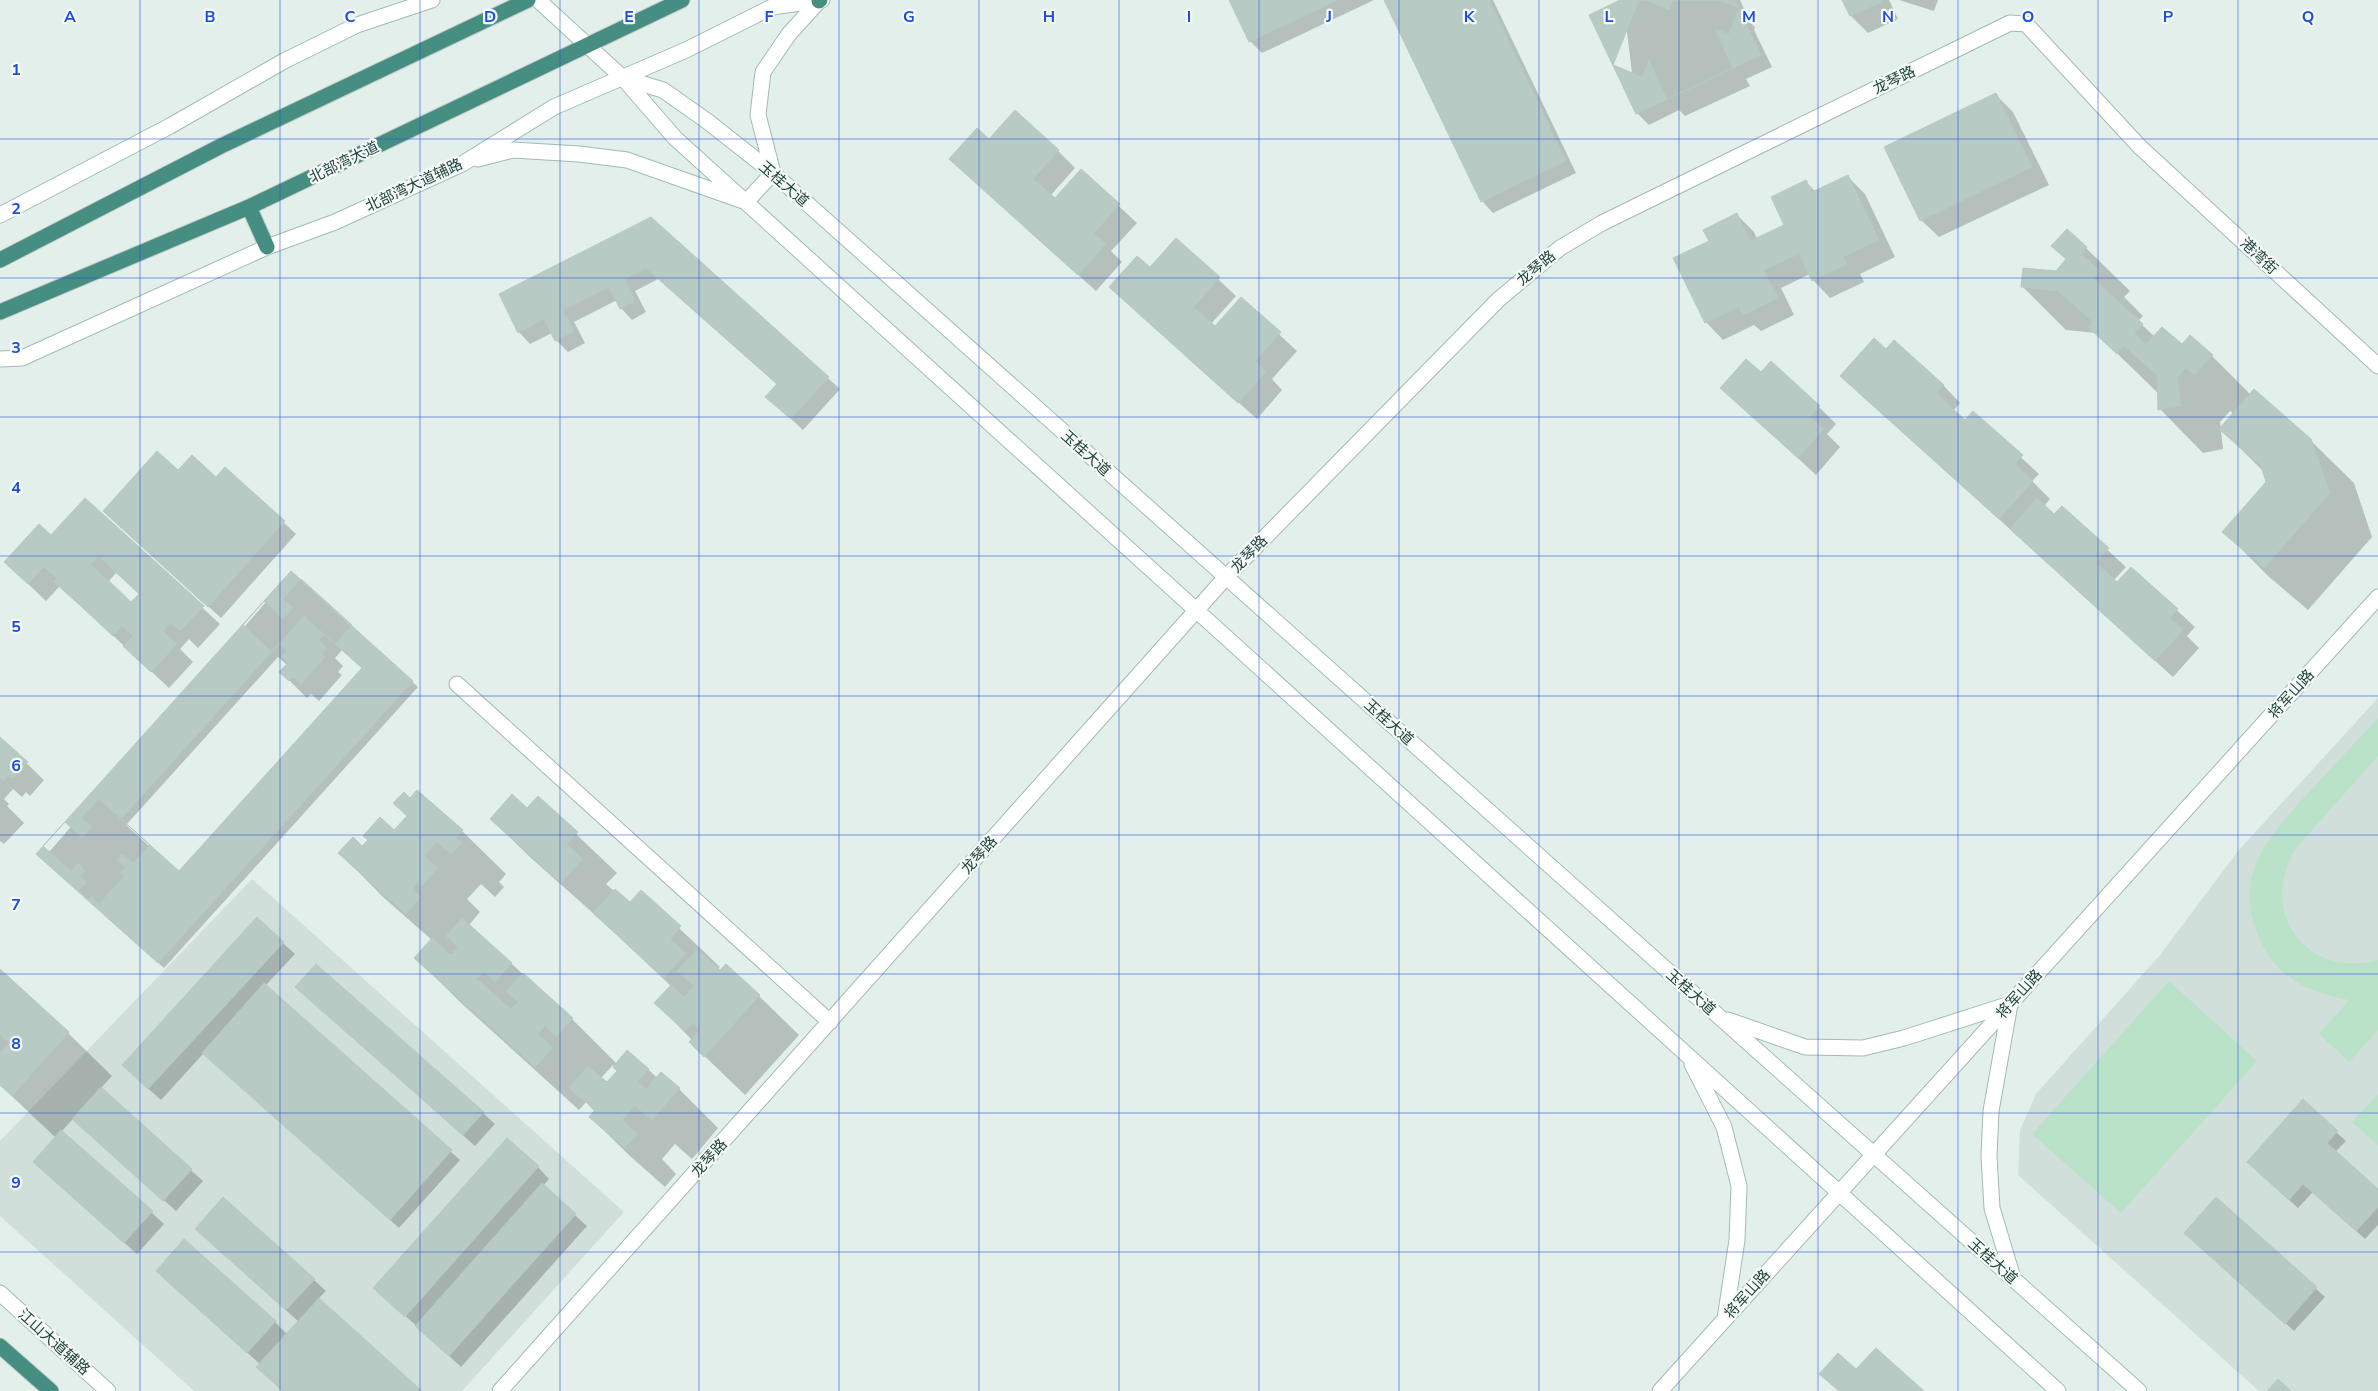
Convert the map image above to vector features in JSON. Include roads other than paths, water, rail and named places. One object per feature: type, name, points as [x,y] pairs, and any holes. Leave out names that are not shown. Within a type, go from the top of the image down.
[{"type":"highway","points":[[0,260],[221,146],[528,0]]},
{"type":"highway","name":"北部湾大道","points":[[0,312],[249,207],[682,0]]},
{"type":"highway","points":[[249,207],[267,247]]},
{"type":"highway","points":[[0,1346],[51,1391]]},
{"type":"main road","points":[[0,215],[170,126],[284,60],[357,25],[432,0]]},
{"type":"main road","name":"玉桂大道","points":[[538,0],[623,78],[675,138],[2058,1391]]},
{"type":"main road","points":[[462,164],[514,150],[579,154],[627,160],[746,202],[773,174],[758,115],[763,72],[789,34],[821,0]]},
{"type":"main road","name":"北部湾大道辅路","points":[[0,359],[22,358],[267,247],[335,222],[462,164],[554,108],[686,50],[772,7],[821,0]]},
{"type":"main road","name":"龙琴路","points":[[500,1391],[1226,577],[1498,300],[1560,248],[1602,223],[2010,23],[2026,24],[2140,147]]},
{"type":"main road","name":"玉桂大道","points":[[623,78],[663,90],[708,121],[773,174],[2139,1391]]},
{"type":"main road","name":"港湾街","points":[[2140,147],[2378,366]]},
{"type":"main road","name":"将军山路","points":[[1660,1391],[2378,597]]},
{"type":"main road","points":[[457,684],[830,1022]]},
{"type":"main road","points":[[1719,1017],[1805,1047],[1862,1048],[1904,1038],[2010,1004],[1990,1111],[1989,1156],[1992,1208],[2013,1278]]},
{"type":"main road","points":[[1688,1056],[1724,1127],[1739,1186],[1737,1240],[1725,1319]]},
{"type":"main road","name":"江山大道辅路","points":[[0,1293],[108,1391]]}]
